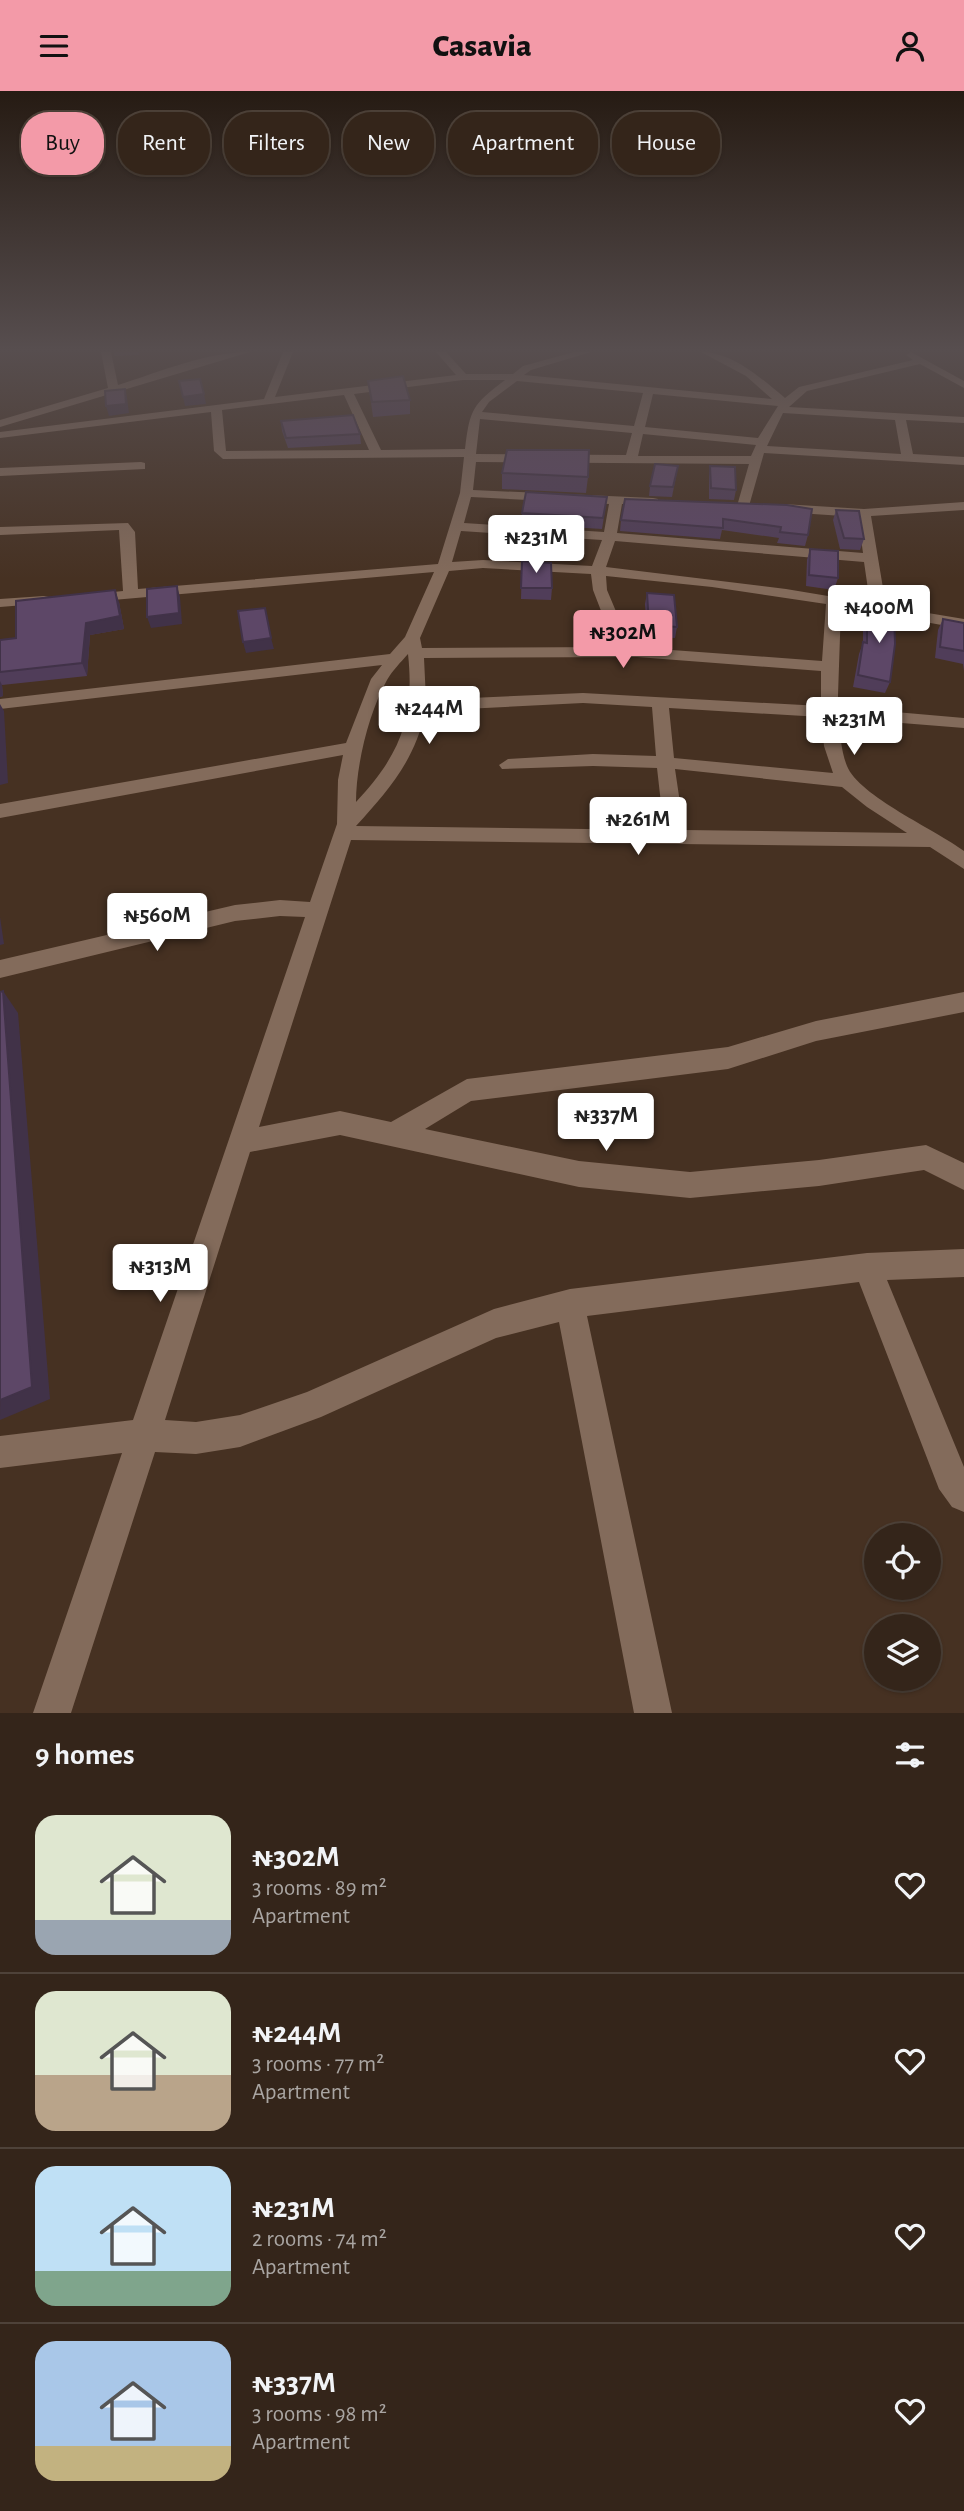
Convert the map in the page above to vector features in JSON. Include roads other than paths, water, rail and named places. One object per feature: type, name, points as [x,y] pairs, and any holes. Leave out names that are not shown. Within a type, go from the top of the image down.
[{"type":"street","points":[[0,435],[56,428]]},
{"type":"street","points":[[218,428],[220,451],[223,454],[631,459],[759,451],[964,461]]},
{"type":"street","points":[[364,428],[377,454]]},
{"type":"street","points":[[345,829],[389,778],[414,733],[418,706],[414,646],[444,566],[466,493],[474,428]]},
{"type":"street","points":[[630,428],[759,451]]},
{"type":"street","points":[[631,459],[639,428]]},
{"type":"street","points":[[771,428],[759,451],[750,506],[864,513],[964,506]]},
{"type":"street","points":[[902,428],[908,458]]},
{"type":"street","points":[[0,472],[141,466]]},
{"type":"street","points":[[466,493],[667,502]]},
{"type":"street","points":[[615,500],[610,537],[598,570],[600,590],[625,652]]},
{"type":"street","points":[[864,513],[879,610]]},
{"type":"street","points":[[0,531],[123,526],[128,532],[131,595]]},
{"type":"street","points":[[456,527],[871,558]]},
{"type":"street","points":[[0,603],[131,595],[444,566],[530,565],[598,570],[786,593],[964,624]]},
{"type":"street","points":[[834,602],[830,732],[835,764],[847,781],[953,851]]},
{"type":"street","points":[[52,1713],[345,829],[347,780],[353,747],[379,679],[393,659],[414,646],[625,652],[831,667]]},
{"type":"street","points":[[0,704],[393,659]]},
{"type":"street","points":[[418,706],[583,698],[831,712],[964,723]]},
{"type":"street","points":[[660,702],[665,779],[675,837]]},
{"type":"street","points":[[0,811],[353,747]]},
{"type":"street","points":[[508,765],[555,760],[666,762],[847,781]]},
{"type":"street","points":[[345,829],[675,837],[953,851]]},
{"type":"street","points":[[0,969],[209,919],[279,908],[304,907],[317,911]]},
{"type":"street","points":[[394,1134],[467,1090],[727,1058],[816,1031],[964,1002]]},
{"type":"street","points":[[241,1142],[340,1123],[579,1174],[690,1185],[819,1173],[926,1157],[964,1177]]},
{"type":"street","points":[[0,1453],[143,1435],[196,1438],[240,1431],[310,1406],[494,1324],[570,1304],[867,1267],[964,1263]]},
{"type":"street","points":[[867,1267],[951,1477],[964,1495]]},
{"type":"street","points":[[570,1304],[653,1713]]}]
